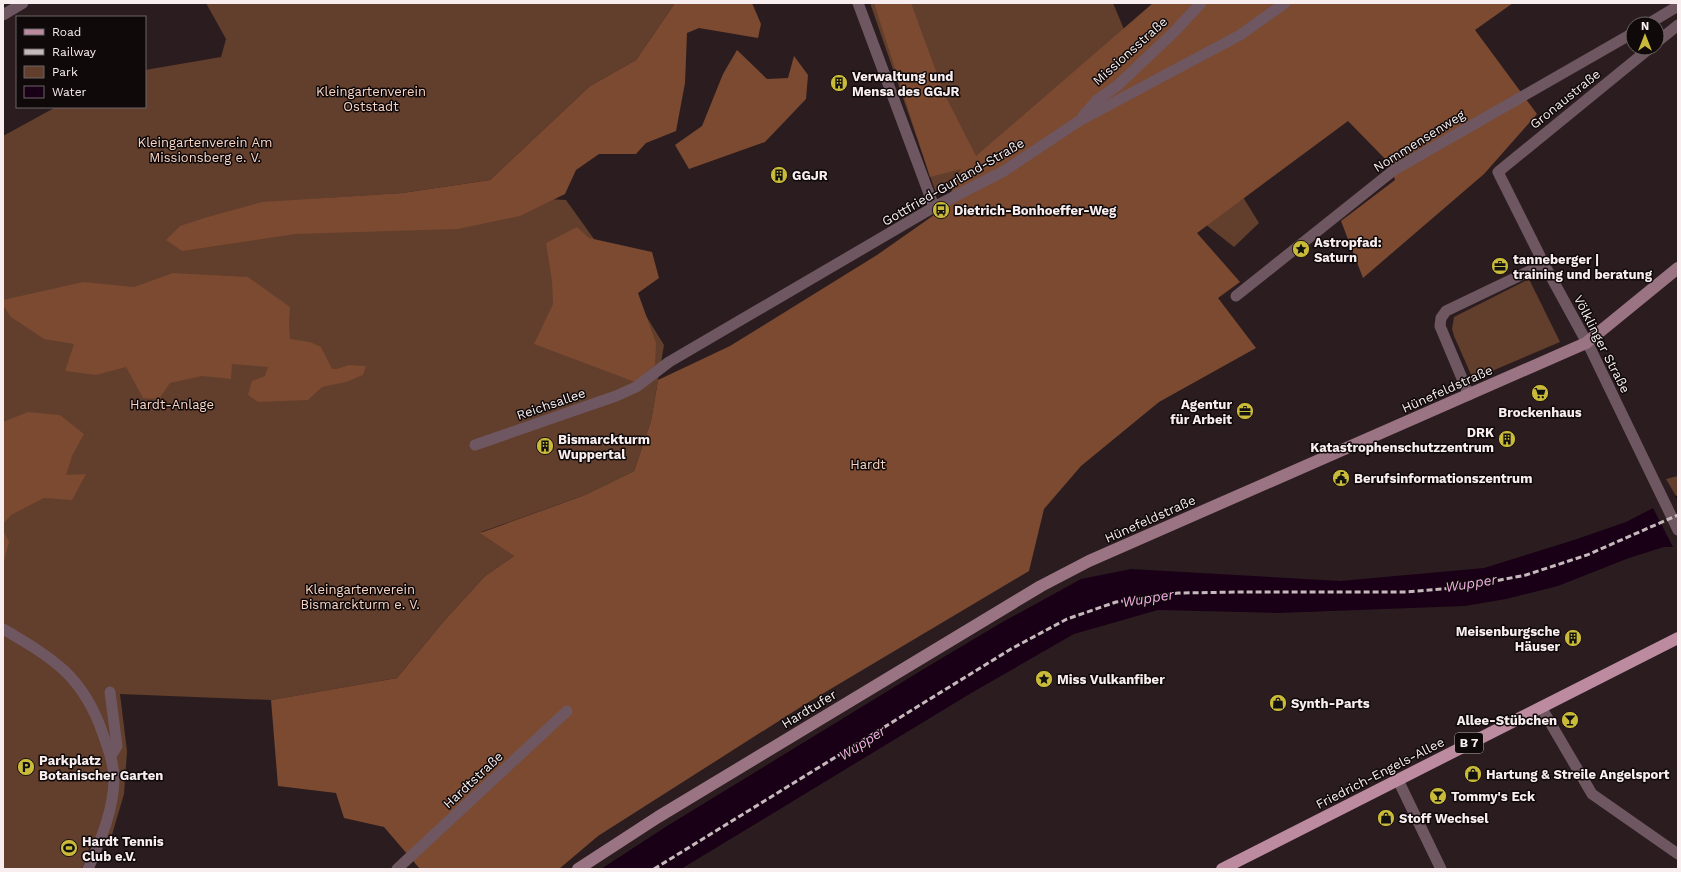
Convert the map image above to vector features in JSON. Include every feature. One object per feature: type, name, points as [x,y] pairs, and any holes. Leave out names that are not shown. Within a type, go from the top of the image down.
[{"type":"main road","name":"Friedrich-Engels-Allee","points":[[1222,869],[1678,638]]},
{"type":"street","points":[[3,15],[22,3]]},
{"type":"street","points":[[858,3],[934,207]]},
{"type":"street","name":"Missionsstraße","points":[[1079,122],[1097,100],[1117,86],[1176,30],[1201,3]]},
{"type":"street","name":"Gottfried-Gurland-Straße","points":[[636,387],[669,362],[934,207],[1004,171],[1079,122],[1240,35],[1285,3]]},
{"type":"street","points":[[1661,16],[1678,6]]},
{"type":"street","points":[[1665,36],[1678,25]]},
{"type":"street","name":"Nommensenweg","points":[[1236,296],[1394,170],[1625,38]]},
{"type":"street","name":"Gronaustraße","points":[[1498,172],[1640,56]]},
{"type":"street","name":"Völklinger Straße","points":[[1498,172],[1586,343],[1678,530]]},
{"type":"street","points":[[1470,395],[1440,326],[1441,318],[1446,312],[1544,264]]},
{"type":"street","name":"Hünefeldstraße","points":[[1057,578],[1089,560],[1470,395],[1586,343],[1678,268]]},
{"type":"street","name":"Reichsallee","points":[[475,445],[616,396],[636,387]]},
{"type":"street","name":"Hardtufer","points":[[578,869],[658,817],[823,716],[978,623],[1057,578]]},
{"type":"street","points":[[3,629],[49,658],[71,676],[82,690],[97,716],[111,756],[114,778],[104,831],[88,869]]},
{"type":"street","points":[[110,692],[117,746],[111,756]]},
{"type":"street","points":[[1541,707],[1592,794],[1678,854]]},
{"type":"street","name":"Hardtstraße","points":[[397,869],[567,711]]},
{"type":"street","points":[[1398,780],[1441,869]]},
{"type":"green space","name":"Hardt-Anlage","points":[[206,3],[675,3],[636,60],[590,86],[490,180],[402,193],[313,199],[442,193],[566,200],[627,285],[664,345],[651,421],[634,471],[585,495],[481,532],[514,556],[485,576],[443,622],[397,678],[271,700],[120,694],[127,751],[124,794],[111,838],[93,838],[82,869],[3,869],[3,136],[54,108],[146,108],[146,70],[221,57],[226,39]]},
{"type":"green space","points":[[675,3],[752,3],[761,24],[758,38],[699,28],[687,33],[685,83],[676,131],[646,143],[636,154],[599,154],[576,170],[565,194],[520,216],[458,229],[296,234],[182,251],[166,240],[180,226],[262,202],[402,193],[490,180],[590,86],[636,60]]},
{"type":"green space","points":[[870,3],[1113,3],[1146,82],[1233,181],[1259,223],[1234,247],[1195,216],[975,178],[936,193]]},
{"type":"green space","name":"Hardt","points":[[874,3],[911,3],[944,93],[976,156],[1153,3],[1513,3],[1475,30],[1537,114],[1484,174],[1363,278],[1341,221],[1395,180],[1390,164],[1348,121],[1197,233],[1240,282],[1218,298],[1256,348],[1159,402],[1081,466],[1044,509],[1029,571],[807,703],[598,836],[559,869],[420,869],[384,827],[344,818],[336,793],[278,786],[271,700],[397,678],[443,622],[485,576],[514,556],[480,533],[585,495],[634,471],[651,421],[658,380],[730,346],[877,255],[944,208],[961,169],[930,177]]},
{"type":"green space","points":[[737,50],[767,79],[788,78],[794,56],[808,75],[806,99],[765,142],[689,169],[675,145],[702,126],[723,74]]},
{"type":"green space","points":[[577,227],[589,238],[652,252],[659,278],[638,293],[656,343],[655,365],[635,382],[534,344],[553,304],[552,281],[546,243]]},
{"type":"green space","points":[[173,273],[248,277],[290,307],[290,339],[310,342],[321,347],[332,369],[349,365],[366,366],[363,375],[346,382],[322,387],[308,400],[258,402],[248,395],[252,381],[265,376],[268,367],[232,364],[231,379],[202,376],[170,383],[159,399],[143,398],[126,367],[96,375],[65,371],[74,344],[44,339],[11,317],[3,305],[3,300],[83,282],[134,287]]},
{"type":"green space","points":[[1529,279],[1560,342],[1473,379],[1454,336],[1452,329],[1454,317]]},
{"type":"green space","points":[[28,412],[60,415],[84,434],[72,456],[66,475],[86,474],[72,500],[44,498],[11,515],[3,524],[3,422]]},
{"type":"green space","points":[[1678,476],[1678,495],[1676,496],[1666,479]]},
{"type":"green space","points":[[3,530],[9,542],[3,565]]},
{"type":"water","name":"Wupper","points":[[1678,495],[1678,544],[1673,547],[1664,547],[1629,558],[1558,586],[1506,599],[1465,606],[1279,613],[1158,610],[1074,634],[973,692],[681,869],[601,869],[667,826],[922,670],[999,624],[1081,579],[1131,569],[1340,581],[1484,568],[1626,522]]},
{"type":"pier","points":[[1675,495],[1678,501],[1678,545],[1673,547],[1652,506]]},
{"type":"railway","points":[[654,869],[1011,649],[1067,619],[1116,602],[1178,593],[1407,592],[1464,587],[1526,575],[1587,555],[1678,515]]},
{"type":"place","name":"Verwaltung und Mensa des GGJR","points":[[839,83]]},
{"type":"place","name":"GGJR","points":[[779,175]]},
{"type":"place","name":"Dietrich-Bonhoeffer-Weg","points":[[941,210]]},
{"type":"place","name":"Astropfad: Saturn","points":[[1301,249]]},
{"type":"place","name":"tanneberger | training und beratung","points":[[1500,266]]},
{"type":"place","name":"Brockenhaus","points":[[1540,393]]},
{"type":"place","name":"Agentur für Arbeit","points":[[1245,411]]},
{"type":"place","name":"DRK Katastrophenschutzzentrum","points":[[1507,439]]},
{"type":"place","name":"Bismarckturm Wuppertal","points":[[545,446]]},
{"type":"place","name":"Berufsinformationszentrum","points":[[1341,478]]},
{"type":"place","name":"Meisenburgsche Häuser","points":[[1573,638]]},
{"type":"place","name":"Miss Vulkanfiber","points":[[1044,679]]},
{"type":"place","name":"Synth-Parts","points":[[1278,703]]},
{"type":"place","name":"Allee-Stübchen","points":[[1570,720]]},
{"type":"place","name":"Parkplatz Botanischer Garten","points":[[26,767]]},
{"type":"place","name":"Hartung & Streile Angelsport","points":[[1473,774]]},
{"type":"place","name":"Tommy's Eck","points":[[1438,796]]},
{"type":"place","name":"Stoff Wechsel","points":[[1386,818]]},
{"type":"place","name":"Hardt Tennis Club e.V.","points":[[69,848]]},
{"type":"park label","name":"Kleingartenverein Oststadt","points":[[371,98]]},
{"type":"park label","name":"Kleingartenverein Am Missionsberg e. V.","points":[[205,150]]},
{"type":"park label","name":"Kleingartenverein Bismarckturm e. V.","points":[[360,596]]}]
